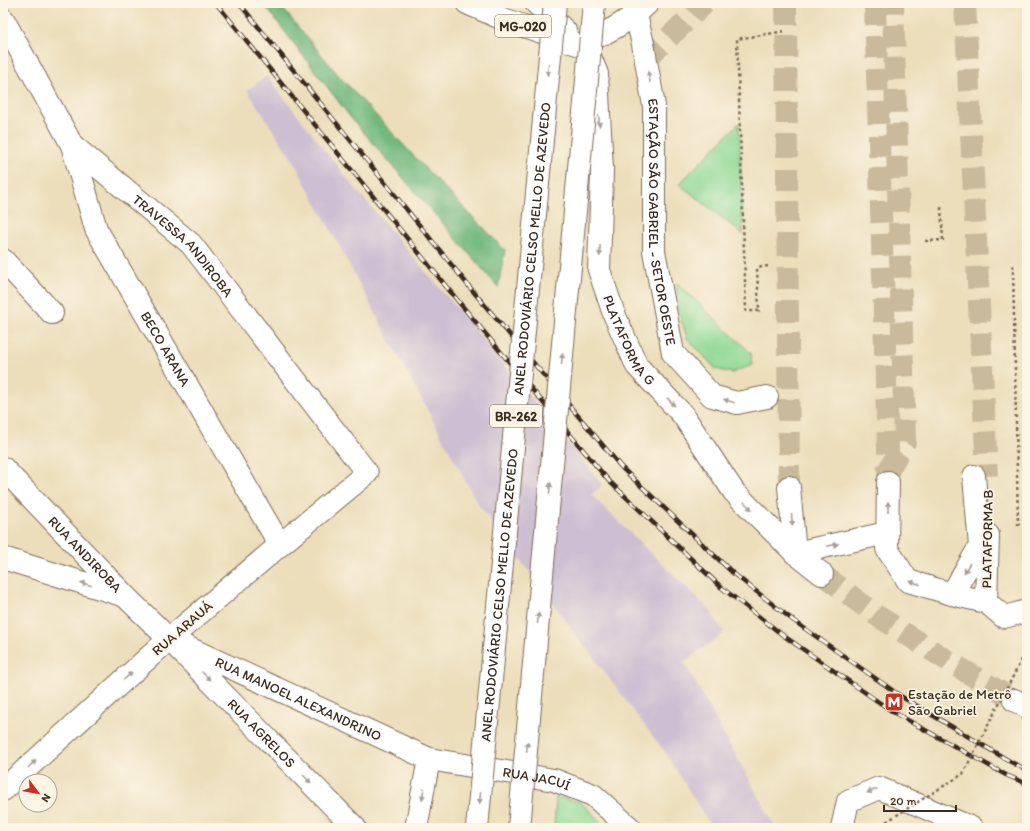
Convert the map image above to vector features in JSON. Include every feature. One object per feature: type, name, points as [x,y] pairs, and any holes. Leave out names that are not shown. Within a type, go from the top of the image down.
[{"type":"main road","name":"MG-020","points":[[467,3],[503,19],[580,45]]},
{"type":"main road","points":[[536,3],[580,45],[610,31],[639,7]]},
{"type":"main road","name":"ANEL RODOVIÁRIO CELSO MELLO DE AZEVEDO","points":[[477,828],[554,3]]},
{"type":"main road","name":"BR-262","points":[[519,828],[594,3]]},
{"type":"main road","name":"ESTAÇÃO SÃO GABRIEL - SETOR OESTE","points":[[639,7],[654,106],[654,251],[672,353],[712,396],[737,403],[767,397]]},
{"type":"main road","name":"TRAVESSA ANDIROBA","points":[[3,19],[72,145],[192,244],[368,473]]},
{"type":"main road","name":"PLATAFORMA G","points":[[580,45],[590,55],[596,74],[602,170],[599,270],[614,314],[637,366],[683,415],[734,492],[795,553],[822,574]]},
{"type":"main road","name":"BECO ARANA","points":[[72,145],[96,229],[280,544]]},
{"type":"main road","points":[[3,260],[52,313]]},
{"type":"main road","name":"RUA ANDIROBA","points":[[3,468],[168,639]]},
{"type":"main road","name":"RUA ARAUÁ","points":[[3,790],[168,639],[280,544],[368,473]]},
{"type":"main road","name":"PLATAFORMA B","points":[[952,594],[980,546],[981,476],[989,523],[986,602]]},
{"type":"main road","points":[[888,482],[887,549],[908,581],[986,602],[1004,617],[1027,611]]},
{"type":"main road","points":[[789,487],[795,553],[888,533]]},
{"type":"main road","points":[[3,558],[124,595]]},
{"type":"main road","name":"RUA MANOEL ALEXANDRINO","points":[[168,639],[429,759]]},
{"type":"main road","name":"RUA AGRELOS","points":[[168,639],[355,828]]},
{"type":"main road","points":[[416,828],[429,759]]},
{"type":"main road","name":"RUA JACUÍ","points":[[429,759],[554,780],[593,795],[630,828]]},
{"type":"main road","points":[[842,828],[848,801],[879,788],[972,828]]},
{"type":"path","points":[[768,266],[757,268],[759,311],[746,311],[737,39],[786,31]]},
{"type":"path","points":[[925,241],[943,240],[941,207]]},
{"type":"path","points":[[1013,265],[1018,524],[1027,524]]},
{"type":"path","points":[[876,828],[962,774],[1027,649]]},
{"type":"shaded area","points":[[267,76],[349,181],[493,351],[602,485],[591,495],[709,609],[724,633],[684,662],[776,828],[712,828],[667,755],[478,504],[294,162],[247,90]]},
{"type":"green space","points":[[263,3],[278,3],[341,78],[425,168],[505,250],[498,287],[351,118]]},
{"type":"green space","points":[[739,123],[743,234],[679,184]]},
{"type":"green space","points":[[677,283],[751,353],[752,365],[732,373],[716,369],[687,338],[677,307]]},
{"type":"green space","points":[[556,797],[581,802],[606,828],[554,828]]},
{"type":"tunnel","points":[[645,60],[705,3]]},
{"type":"tunnel","points":[[786,3],[789,487]]},
{"type":"tunnel","points":[[875,3],[888,482]]},
{"type":"tunnel","points":[[888,471],[905,442],[893,3]]},
{"type":"tunnel","points":[[965,3],[987,476]]},
{"type":"tunnel","points":[[822,574],[876,615],[953,664],[1014,700]]},
{"type":"railway","points":[[216,3],[458,301],[609,481],[722,588],[784,636],[893,712],[1006,775],[1027,784]]},
{"type":"railway","points":[[239,3],[472,290],[622,468],[734,574],[794,621],[902,697],[1027,770]]},
{"type":"place","name":"Estação de Metrô São Gabriel","points":[[894,702]]}]
